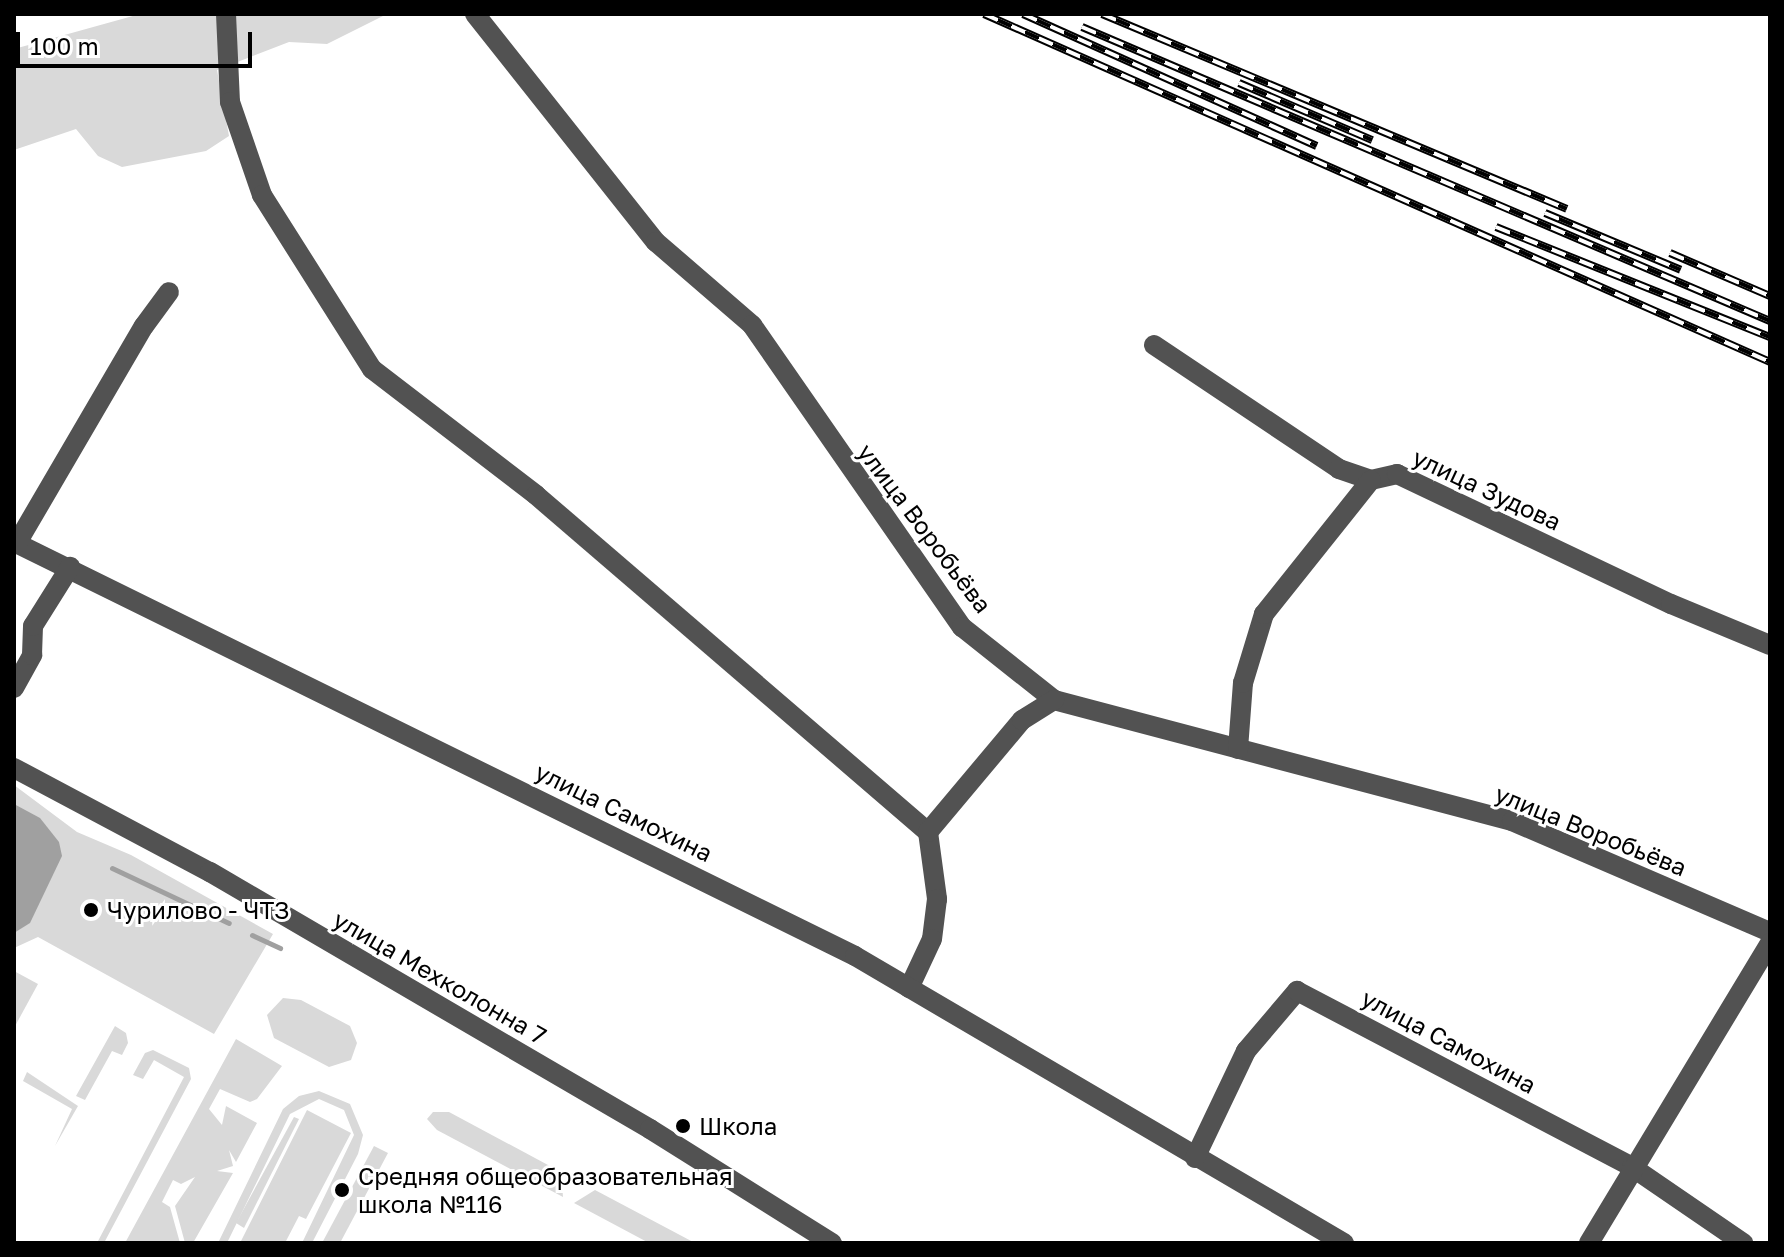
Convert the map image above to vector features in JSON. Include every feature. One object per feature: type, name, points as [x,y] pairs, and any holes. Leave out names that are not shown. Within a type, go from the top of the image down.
[{"type":"street","points":[[226,14],[230,102],[262,195],[372,369],[536,495],[928,832],[937,899],[932,939],[909,988]]},
{"type":"street","name":"улица Воробьёва","points":[[475,14],[656,242],[752,325],[825,438],[962,627],[1054,700],[1512,821],[1770,932]]},
{"type":"street","points":[[16,543],[144,326],[169,292]]},
{"type":"street","name":"улица Зудова","points":[[1154,345],[1339,469],[1371,480],[1397,474],[1671,604],[1770,645]]},
{"type":"street","points":[[1238,749],[1243,683],[1264,614],[1371,480]]},
{"type":"street","name":"улица Самохина","points":[[16,543],[855,956],[1344,1243]]},
{"type":"street","points":[[14,688],[32,655],[33,626],[70,567]]},
{"type":"street","points":[[928,832],[1022,720],[1054,700]]},
{"type":"street","name":"улица Мехколонна 7","points":[[14,768],[210,872],[650,1129],[832,1243]]},
{"type":"street","points":[[1589,1243],[1632,1167],[1770,943]]},
{"type":"street","name":"улица Самохина","points":[[1195,1158],[1246,1051],[1297,991],[1632,1167],[1743,1243]]},
{"type":"shaded area","points":[[140,14],[216,14],[226,19],[232,14],[387,14],[327,44],[289,42],[217,70],[229,136],[206,151],[122,167],[98,156],[76,129],[14,150],[14,49]]},
{"type":"shaded area","points":[[14,785],[77,832],[131,855],[273,934],[214,1034],[38,937],[14,948]]},
{"type":"shaded area","points":[[14,804],[40,818],[59,842],[62,856],[30,923],[14,933]]},
{"type":"shaded area","points":[[14,971],[38,984],[14,1028]]},
{"type":"shaded area","points":[[283,998],[301,1000],[350,1026],[357,1043],[351,1060],[329,1067],[274,1038],[267,1015]]},
{"type":"shaded area","points":[[115,1026],[126,1033],[128,1043],[122,1055],[112,1051],[85,1100],[76,1096]]},
{"type":"shaded area","points":[[236,1039],[282,1066],[257,1099],[250,1102],[220,1089],[209,1109],[222,1125],[226,1106],[257,1123],[236,1162],[229,1150],[233,1166],[217,1171],[233,1173],[193,1243],[185,1243],[175,1206],[195,1177],[181,1184],[173,1180],[162,1202],[170,1207],[180,1243],[125,1243]]},
{"type":"shaded area","points":[[153,1050],[189,1068],[191,1079],[104,1243],[97,1243],[184,1077],[154,1060],[143,1079],[133,1075],[145,1053]]},
{"type":"shaded area","points":[[27,1072],[78,1106],[55,1146],[72,1109],[23,1081]]},
{"type":"shaded area","points":[[319,1091],[350,1104],[363,1135],[358,1154],[312,1243],[302,1243],[354,1135],[344,1110],[319,1099],[290,1114],[227,1243],[218,1243],[283,1109],[299,1096]]},
{"type":"shaded area","points":[[307,1110],[351,1133],[306,1219],[299,1216],[285,1243],[240,1243]]},
{"type":"shaded area","points":[[433,1112],[449,1112],[561,1172],[563,1197],[437,1130],[427,1119]]},
{"type":"shaded area","points":[[294,1117],[299,1119],[244,1228],[236,1223]]},
{"type":"shaded area","points":[[374,1146],[388,1153],[340,1243],[322,1243]]},
{"type":"shaded area","points":[[595,1190],[695,1243],[649,1243],[574,1203]]},
{"type":"waterway","points":[[112,868],[229,923]]},
{"type":"waterway","points":[[252,935],[280,948]]},
{"type":"railway","points":[[984,14],[1770,362]]},
{"type":"railway","points":[[1023,14],[1317,146]]},
{"type":"railway","points":[[1102,14],[1567,209]]},
{"type":"railway","points":[[1082,27],[1770,321]]},
{"type":"railway","points":[[1239,83],[1372,140]]},
{"type":"railway","points":[[1545,213],[1681,270]]},
{"type":"railway","points":[[1496,227],[1770,337]]},
{"type":"railway","points":[[1670,253],[1770,296]]},
{"type":"place","name":"Чурилово - ЧТЗ","points":[[91,910]]},
{"type":"place","name":"Школа","points":[[683,1126]]},
{"type":"place","name":"Средняя общеобразовательная школа №116","points":[[342,1190]]}]
